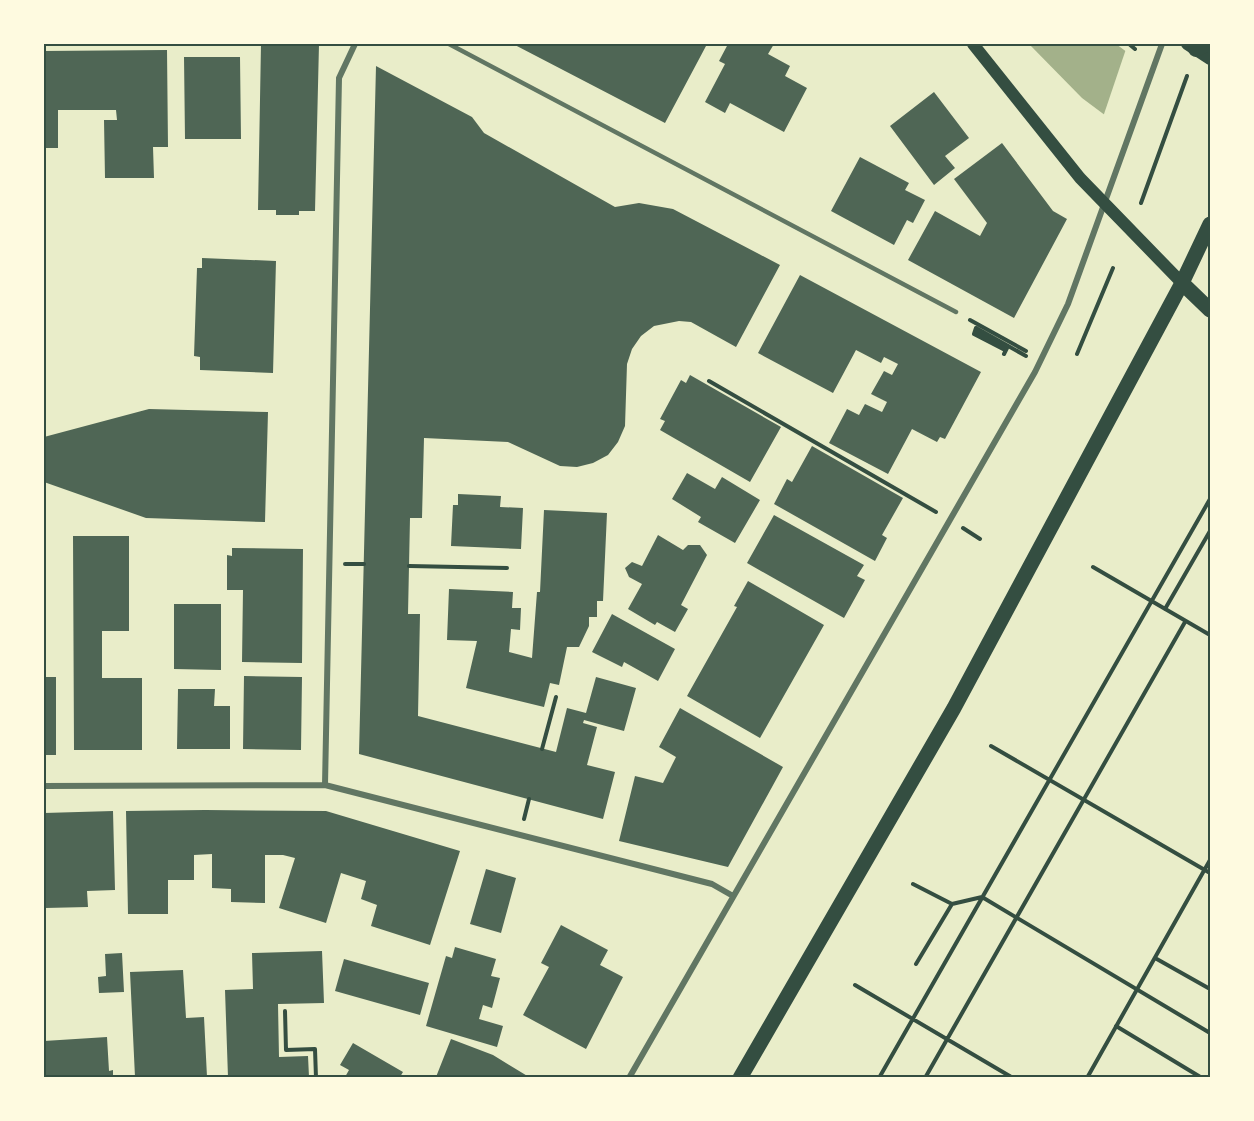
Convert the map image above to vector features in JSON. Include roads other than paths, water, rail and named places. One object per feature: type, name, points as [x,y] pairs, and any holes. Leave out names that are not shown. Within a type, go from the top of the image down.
[{"type":"main road","points":[[973,44],[1104,205],[1210,310]]},
{"type":"main road","points":[[1196,45],[1210,59]]},
{"type":"main road","points":[[740,1077],[954,708],[1182,284],[1210,224]]},
{"type":"street","points":[[325,785],[339,78],[355,44]]},
{"type":"street","points":[[629,1077],[1040,363],[1068,304],[1162,44]]},
{"type":"street","points":[[44,786],[325,785],[712,884],[733,896]]},
{"type":"lane","points":[[450,44],[956,312]]}]
